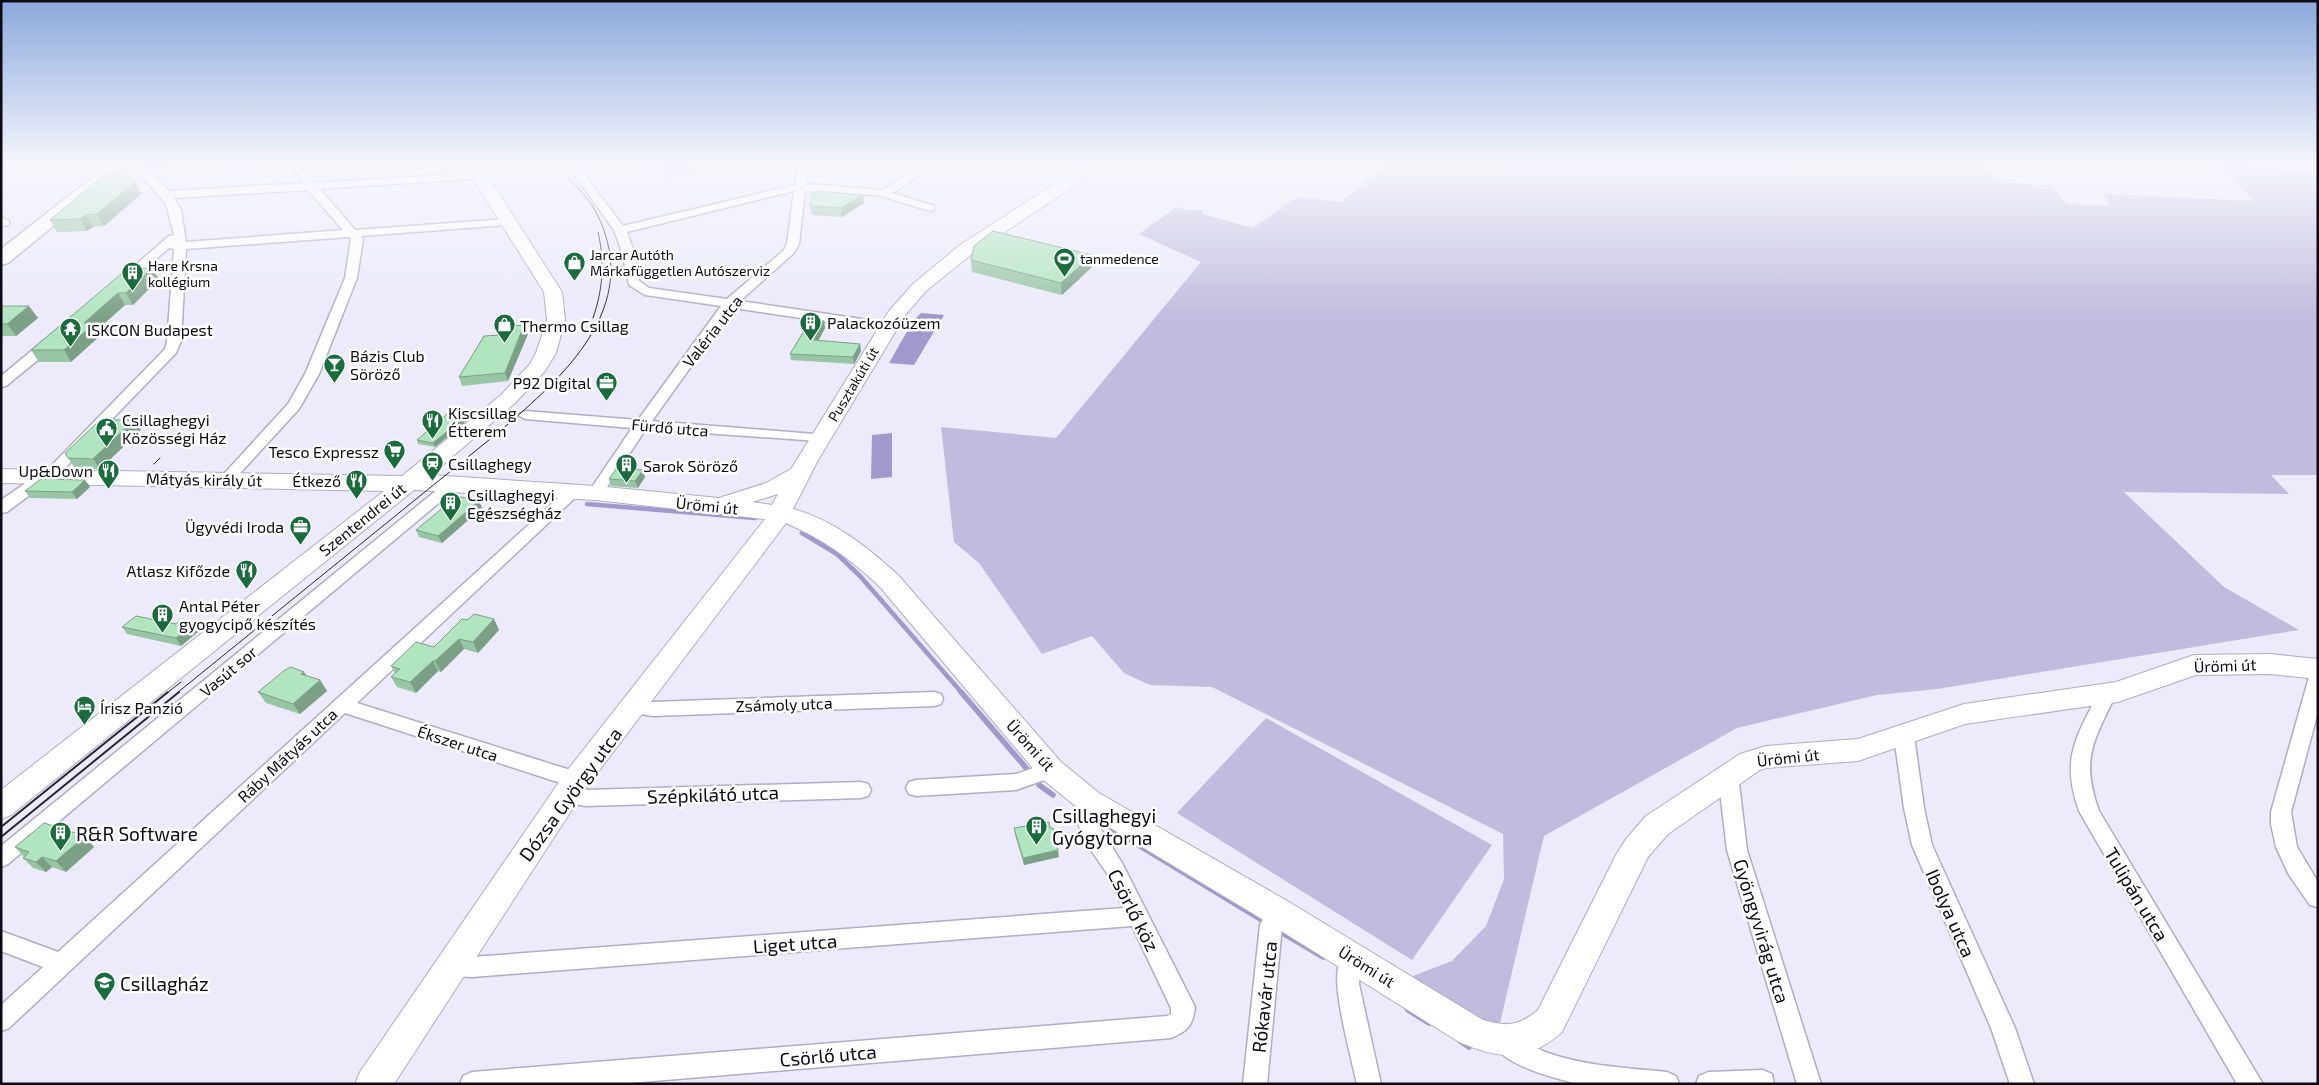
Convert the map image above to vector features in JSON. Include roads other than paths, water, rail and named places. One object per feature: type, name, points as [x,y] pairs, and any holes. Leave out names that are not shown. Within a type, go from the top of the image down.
[{"type":"main road","points":[[1,248],[41,217]]},
{"type":"main road","points":[[1,259],[54,217]]},
{"type":"street","points":[[1,508],[49,476],[156,368],[171,350],[174,341],[175,241],[179,222],[177,217]]},
{"type":"street","points":[[226,479],[266,439],[294,406],[312,374],[351,278],[357,239],[338,217]]},
{"type":"street","name":"Szentendrei út","points":[[1,807],[406,483],[508,399],[538,367],[546,353],[556,320],[553,292],[504,217]]},
{"type":"street","points":[[610,217],[620,230],[628,252],[632,282],[645,291],[888,327]]},
{"type":"street","points":[[620,230],[674,217]]},
{"type":"street","name":"Valéria utca","points":[[596,493],[642,424],[730,303],[788,253],[793,244],[796,217]]},
{"type":"street","name":"Pusztakúti út","points":[[778,513],[888,327],[912,295],[951,258],[1015,217]]},
{"type":"street","points":[[115,288],[175,241],[353,233],[507,222]]},
{"type":"street","points":[[1,383],[62,332]]},
{"type":"street","name":"Fürdő utca","points":[[525,415],[814,438]]},
{"type":"street","points":[[716,505],[774,488],[800,473]]},
{"type":"street","name":"Mátyás király út","points":[[1,476],[406,483]]},
{"type":"street","name":"Ürömi út","points":[[406,483],[454,484],[596,493],[716,505],[793,516],[829,533],[865,558],[889,580],[1051,770],[1089,801],[1278,912],[1471,1030],[1486,1038],[1504,1042],[1518,1041],[1533,1035],[1550,1021],[1627,864],[1647,837],[1674,812],[1750,762],[1766,757],[1858,750],[1904,736],[1964,714],[2107,694],[2194,665],[2270,664],[2318,670]]},
{"type":"street","name":"Vasút sor","points":[[1,858],[454,484]]},
{"type":"street","name":"Ráby Mátyás utca","points":[[1,1020],[573,492]]},
{"type":"street","name":"Dózsa György utca","points":[[373,1084],[571,788],[634,707],[658,672],[764,537],[778,513]]},
{"type":"street","points":[[2318,677],[2281,812],[2280,825],[2288,855],[2318,898]]},
{"type":"street","name":"Tulipán utca","points":[[2107,694],[2081,748],[2080,768],[2085,804],[2092,819],[2251,1084]]},
{"type":"street","name":"Zsámoly utca","points":[[634,707],[662,708],[934,699]]},
{"type":"street","name":"Ékszer utca","points":[[341,705],[571,788]]},
{"type":"street","name":"Ibolya utca","points":[[1904,736],[1911,774],[1914,808],[1922,845],[2003,1028],[2022,1084]]},
{"type":"street","points":[[916,788],[1016,782],[1051,770]]},
{"type":"street","name":"Gyöngyvirág utca","points":[[1728,775],[1737,850],[1809,1084]]},
{"type":"street","name":"Szépkilátó utca","points":[[571,788],[586,798],[861,790]]},
{"type":"street","name":"Csörlő köz","points":[[1089,801],[1086,807],[1089,828],[1115,869],[1183,1007],[1182,1020]]},
{"type":"street","name":"Rókavár utca","points":[[1255,1084],[1271,924],[1278,912]]},
{"type":"street","name":"Liget utca","points":[[451,966],[472,967],[1138,916]]},
{"type":"street","points":[[1,941],[62,964]]},
{"type":"street","points":[[1354,958],[1348,967],[1348,984],[1369,1084]]},
{"type":"street","name":"Csörlő utca","points":[[472,1084],[1171,1027],[1182,1020]]},
{"type":"street","points":[[1504,1042],[1520,1053],[1580,1074],[1667,1084]]},
{"type":"street","points":[[1708,1084],[1763,1082]]},
{"type":"waterway","points":[[587,504],[755,518]]},
{"type":"waterway","points":[[802,533],[837,554],[860,576],[962,693]]},
{"type":"waterway","points":[[961,692],[1027,769]]},
{"type":"waterway","points":[[1039,785],[1053,795]]},
{"type":"waterway","points":[[1097,820],[1260,919]]},
{"type":"waterway","points":[[1284,934],[1323,957]]},
{"type":"waterway","points":[[1408,1010],[1429,1023]]},
{"type":"waterway","points":[[1460,1041],[1469,1047]]},
{"type":"tram line","points":[[177,693],[500,431],[549,387],[571,363],[590,337],[603,310],[610,281],[609,249],[598,217]]},
{"type":"tram line","points":[[593,318],[599,297],[602,275],[602,254],[598,232]]},
{"type":"tram line","points":[[154,464],[160,458]]},
{"type":"tram line","points":[[167,693],[181,682]]},
{"type":"tram line","points":[[1,827],[168,692]]},
{"type":"tram line","points":[[1,837],[179,692]]},
{"type":"place","name":"tanmedence","points":[[1064,277]]},
{"type":"place","name":"Jarcar Autóth Márkafüggetlen Autószerviz","points":[[574,281]]},
{"type":"place","name":"Hare Krsna kollégium","points":[[132,292]]},
{"type":"place","name":"Palackozóüzem","points":[[811,341]]},
{"type":"place","name":"Thermo Csillag","points":[[504,344]]},
{"type":"place","name":"ISKCON Budapest","points":[[71,348]]},
{"type":"place","name":"Bázis Club Söröző","points":[[334,383]]},
{"type":"place","name":"P92 Digital","points":[[607,401]]},
{"type":"place","name":"Kiscsillag Étterem","points":[[432,440]]},
{"type":"place","name":"Csillaghegyi Közösségi Ház","points":[[106,447]]},
{"type":"place","name":"Tesco Expressz","points":[[395,470]]},
{"type":"place","name":"Csillaghegy","points":[[432,482]]},
{"type":"place","name":"Sarok Söröző","points":[[627,484]]},
{"type":"place","name":"Up&Down","points":[[109,489]]},
{"type":"place","name":"Étkező","points":[[357,499]]},
{"type":"place","name":"Csillaghegyi Egészségház","points":[[451,522]]},
{"type":"place","name":"Ügyvédi Iroda","points":[[300,545]]},
{"type":"place","name":"Atlasz Kifőzde","points":[[246,589]]},
{"type":"place","name":"Antal Péter gyogycipő készítés","points":[[163,633]]},
{"type":"place","name":"Írisz Panzió","points":[[84,726]]},
{"type":"place","name":"Csillaghegyi Gyógytorna","points":[[1036,845]]},
{"type":"place","name":"R&R Software","points":[[60,852]]},
{"type":"place","name":"Csillagház","points":[[104,1002]]}]
